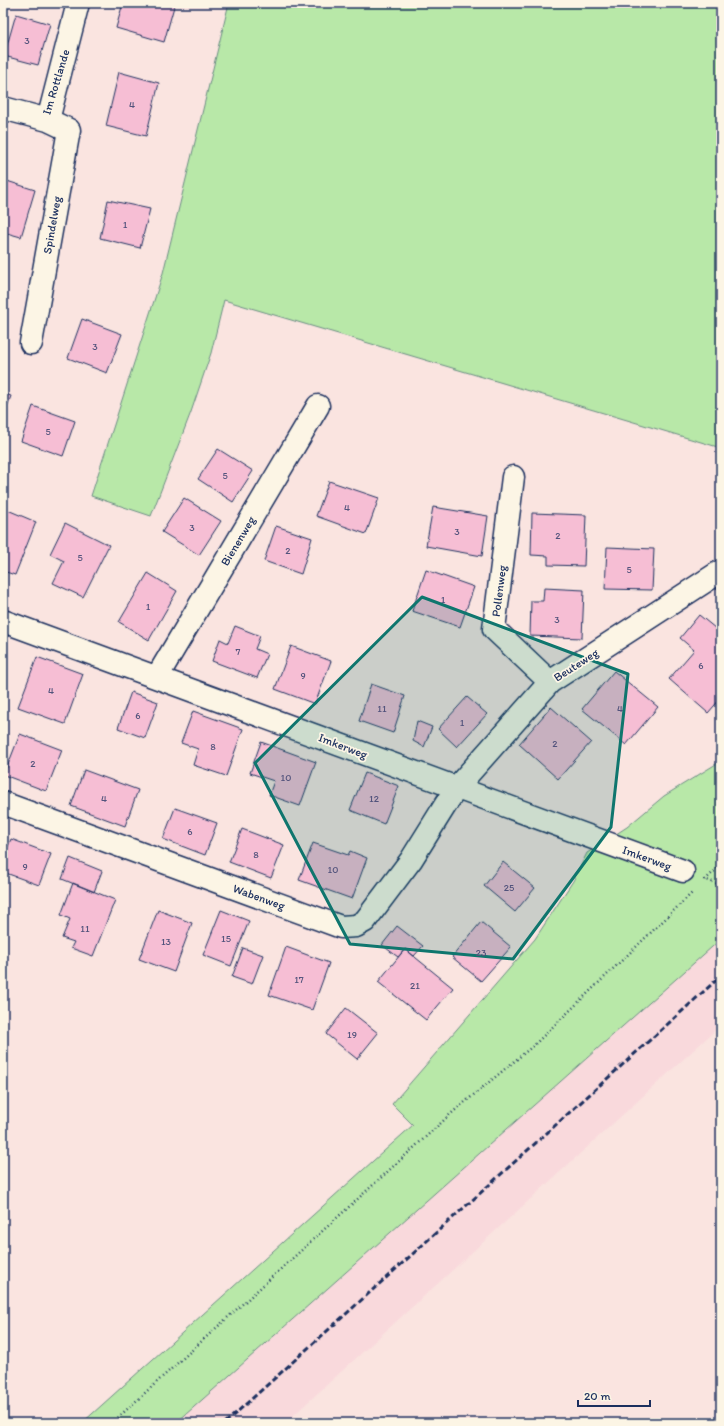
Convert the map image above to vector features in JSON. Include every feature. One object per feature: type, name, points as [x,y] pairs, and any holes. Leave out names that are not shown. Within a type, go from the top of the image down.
[{"type":"street","name":"Im Rottlande","points":[[3,108],[48,120],[78,3]]},
{"type":"street","name":"Spindelweg","points":[[31,343],[69,130],[48,120]]},
{"type":"street","name":"Bienenweg","points":[[157,677],[318,406]]},
{"type":"street","name":"Pollenweg","points":[[513,477],[494,629],[550,682]]},
{"type":"street","name":"Beuteweg","points":[[456,788],[550,682],[721,570]]},
{"type":"street","name":"Imkerweg","points":[[3,621],[683,871]]},
{"type":"street","name":"Wabenweg","points":[[3,803],[341,927],[356,926],[365,922],[411,860],[456,788]]},
{"type":"path","points":[[700,885],[721,865]]},
{"type":"path","points":[[112,1423],[453,1112],[534,1045],[694,890]]},
{"type":"highlighted area","points":[[422,597],[628,674],[611,827],[513,959],[350,944],[255,763]]},
{"type":"shaded area","points":[[721,939],[721,1025],[285,1423],[176,1423]]},
{"type":"green space","points":[[229,3],[721,3],[721,448],[224,300],[211,353],[191,412],[151,516],[91,496],[163,273]]},
{"type":"green space","points":[[721,761],[721,939],[176,1423],[82,1423],[413,1125],[392,1104],[535,939],[573,881],[587,853],[627,827],[664,796]]},
{"type":"building","points":[[123,3],[175,3],[164,42],[116,28]]},
{"type":"building","points":[[16,14],[50,24],[38,65],[4,56]]},
{"type":"building","points":[[119,72],[159,83],[146,136],[106,126]]},
{"type":"building","points":[[7,181],[35,190],[21,237],[3,232],[3,195]]},
{"type":"building","points":[[108,200],[150,209],[140,248],[100,238]]},
{"type":"building","points":[[82,319],[122,334],[107,373],[68,358]]},
{"type":"building","points":[[3,393],[11,396],[3,418]]},
{"type":"building","points":[[33,406],[75,421],[63,456],[21,441]]},
{"type":"building","points":[[218,449],[253,471],[233,502],[198,479]]},
{"type":"building","points":[[329,481],[379,498],[366,534],[316,516]]},
{"type":"building","points":[[184,498],[221,521],[199,555],[162,532]]},
{"type":"building","points":[[433,507],[488,516],[482,556],[426,546]]},
{"type":"building","points":[[3,508],[36,522],[15,575],[3,571]]},
{"type":"building","points":[[532,513],[586,515],[584,566],[548,565],[548,556],[531,555]]},
{"type":"building","points":[[65,523],[109,545],[83,597],[53,583],[64,561],[50,554]]},
{"type":"building","points":[[276,526],[312,538],[301,574],[264,561]]},
{"type":"building","points":[[607,547],[654,549],[652,590],[605,589]]},
{"type":"building","points":[[426,570],[474,587],[460,627],[412,611]]},
{"type":"building","points":[[148,573],[177,591],[149,640],[119,622]]},
{"type":"building","points":[[544,588],[584,590],[582,638],[530,636],[531,601],[543,601]]},
{"type":"building","points":[[699,615],[721,633],[721,643],[718,647],[721,649],[721,698],[708,713],[669,679],[694,650],[680,638]]},
{"type":"building","points":[[235,626],[260,636],[255,649],[267,654],[257,678],[212,661],[220,639],[228,643]]},
{"type":"building","points":[[291,646],[331,661],[315,704],[275,689]]},
{"type":"building","points":[[37,657],[83,674],[65,724],[18,707]]},
{"type":"building","points":[[614,671],[658,707],[626,745],[582,709]]},
{"type":"building","points":[[371,684],[405,696],[393,733],[359,721]]},
{"type":"building","points":[[131,692],[158,702],[145,738],[118,728]]},
{"type":"building","points":[[467,697],[487,714],[457,747],[438,729]]},
{"type":"building","points":[[551,707],[591,742],[558,779],[519,744]]},
{"type":"building","points":[[193,711],[243,729],[226,776],[193,765],[198,749],[181,743]]},
{"type":"building","points":[[417,721],[432,727],[424,747],[413,741]]},
{"type":"building","points":[[20,734],[62,750],[46,791],[4,775]]},
{"type":"building","points":[[261,742],[316,762],[300,806],[269,795],[274,781],[250,773]]},
{"type":"building","points":[[84,770],[138,790],[125,826],[71,806]]},
{"type":"building","points":[[365,773],[399,786],[384,824],[350,810]]},
{"type":"building","points":[[175,808],[217,823],[205,855],[163,839]]},
{"type":"building","points":[[242,829],[284,845],[271,878],[229,862]]},
{"type":"building","points":[[11,839],[51,854],[39,885],[3,872],[3,859]]},
{"type":"building","points":[[313,843],[348,855],[350,851],[367,858],[352,899],[299,880]]},
{"type":"building","points":[[70,858],[102,871],[94,892],[62,879]]},
{"type":"building","points":[[503,862],[535,888],[515,912],[484,886]]},
{"type":"building","points":[[73,883],[115,900],[93,956],[71,948],[74,942],[62,938],[70,919],[61,915]]},
{"type":"building","points":[[158,910],[192,923],[174,972],[139,959]]},
{"type":"building","points":[[221,910],[249,921],[231,966],[203,955]]},
{"type":"building","points":[[481,922],[511,947],[481,981],[452,957]]},
{"type":"building","points":[[397,926],[423,946],[414,956],[405,949],[398,957],[382,945]]},
{"type":"building","points":[[286,947],[329,963],[312,1010],[269,995]]},
{"type":"building","points":[[243,948],[263,955],[252,984],[232,977]]},
{"type":"building","points":[[405,949],[453,988],[426,1020],[378,982]]},
{"type":"building","points":[[346,1008],[378,1033],[357,1059],[326,1034]]},
{"type":"railway","points":[[225,1423],[721,976]]}]
